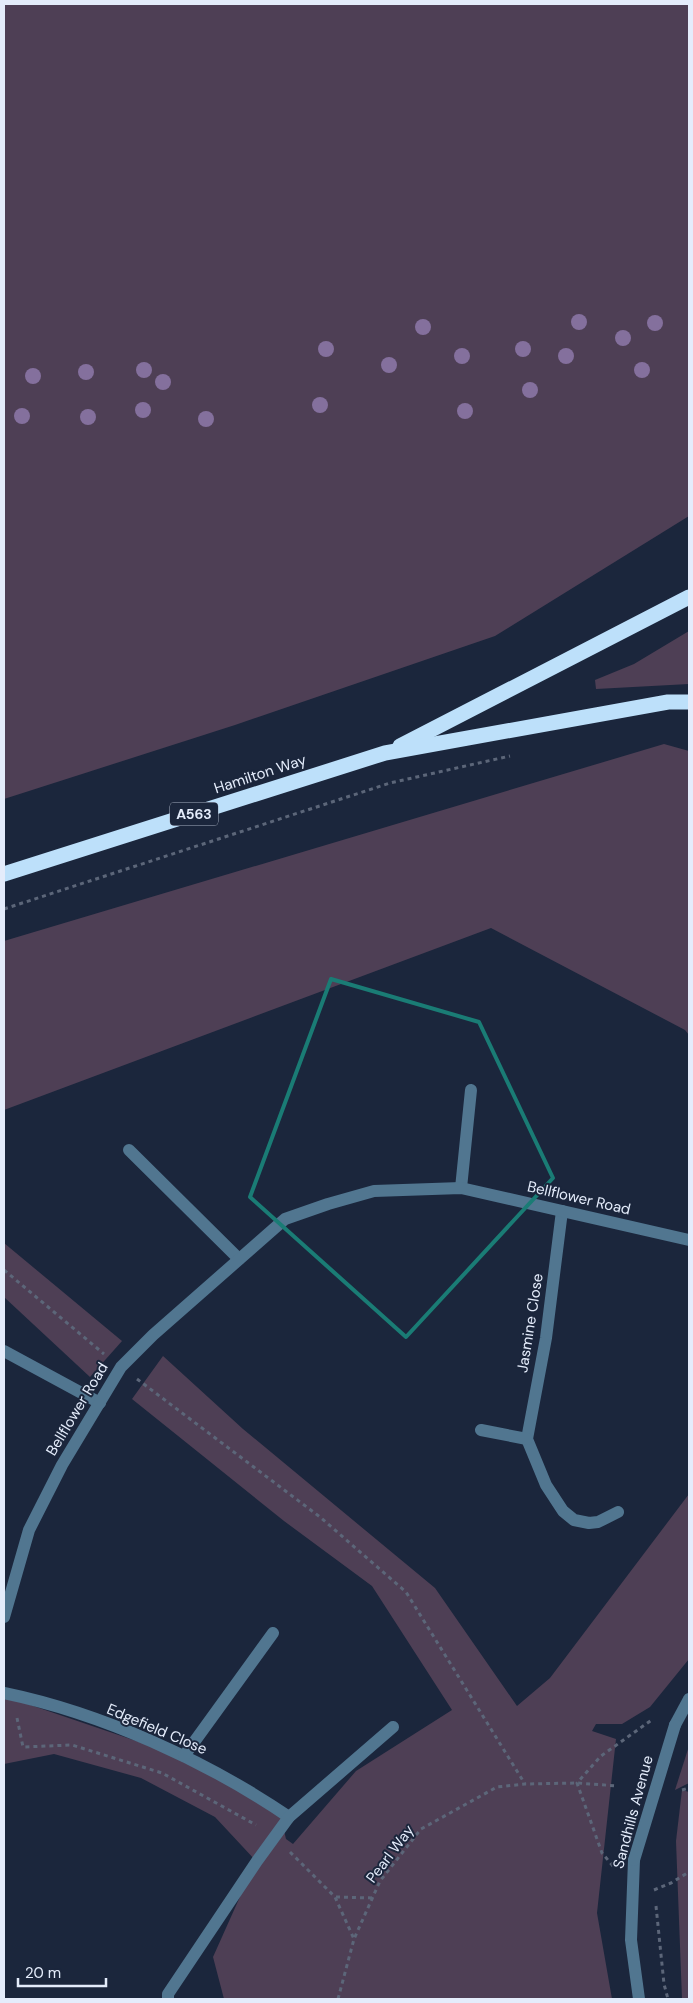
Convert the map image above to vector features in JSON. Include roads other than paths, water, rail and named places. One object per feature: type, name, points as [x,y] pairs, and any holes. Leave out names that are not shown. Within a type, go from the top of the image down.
[{"type":"highway","name":"Hamilton Way","points":[[385,753],[689,597]]},
{"type":"highway","name":"Hamilton Way","points":[[4,874],[385,753],[668,702],[689,702]]},
{"type":"street","points":[[461,1188],[471,1090]]},
{"type":"street","points":[[128,1150],[239,1259]]},
{"type":"street","name":"Bellflower Road","points":[[4,1617],[29,1530],[62,1465],[121,1368],[153,1335],[285,1219],[374,1191],[461,1188],[689,1240]]},
{"type":"street","name":"Jasmine Close","points":[[527,1439],[546,1338],[562,1211]]},
{"type":"street","points":[[4,1351],[100,1403]]},
{"type":"street","points":[[481,1430],[527,1439],[546,1485],[563,1512],[574,1520],[598,1522],[618,1512]]},
{"type":"street","points":[[184,1756],[273,1633]]},
{"type":"street","name":"Edgefield Close","points":[[8,1694],[47,1704],[124,1731],[184,1756],[289,1817]]},
{"type":"street","name":"Sandhills Avenue","points":[[639,1999],[631,1940],[634,1860],[675,1724],[689,1699]]},
{"type":"street","points":[[168,1999],[168,1994],[289,1817],[393,1728]]}]
